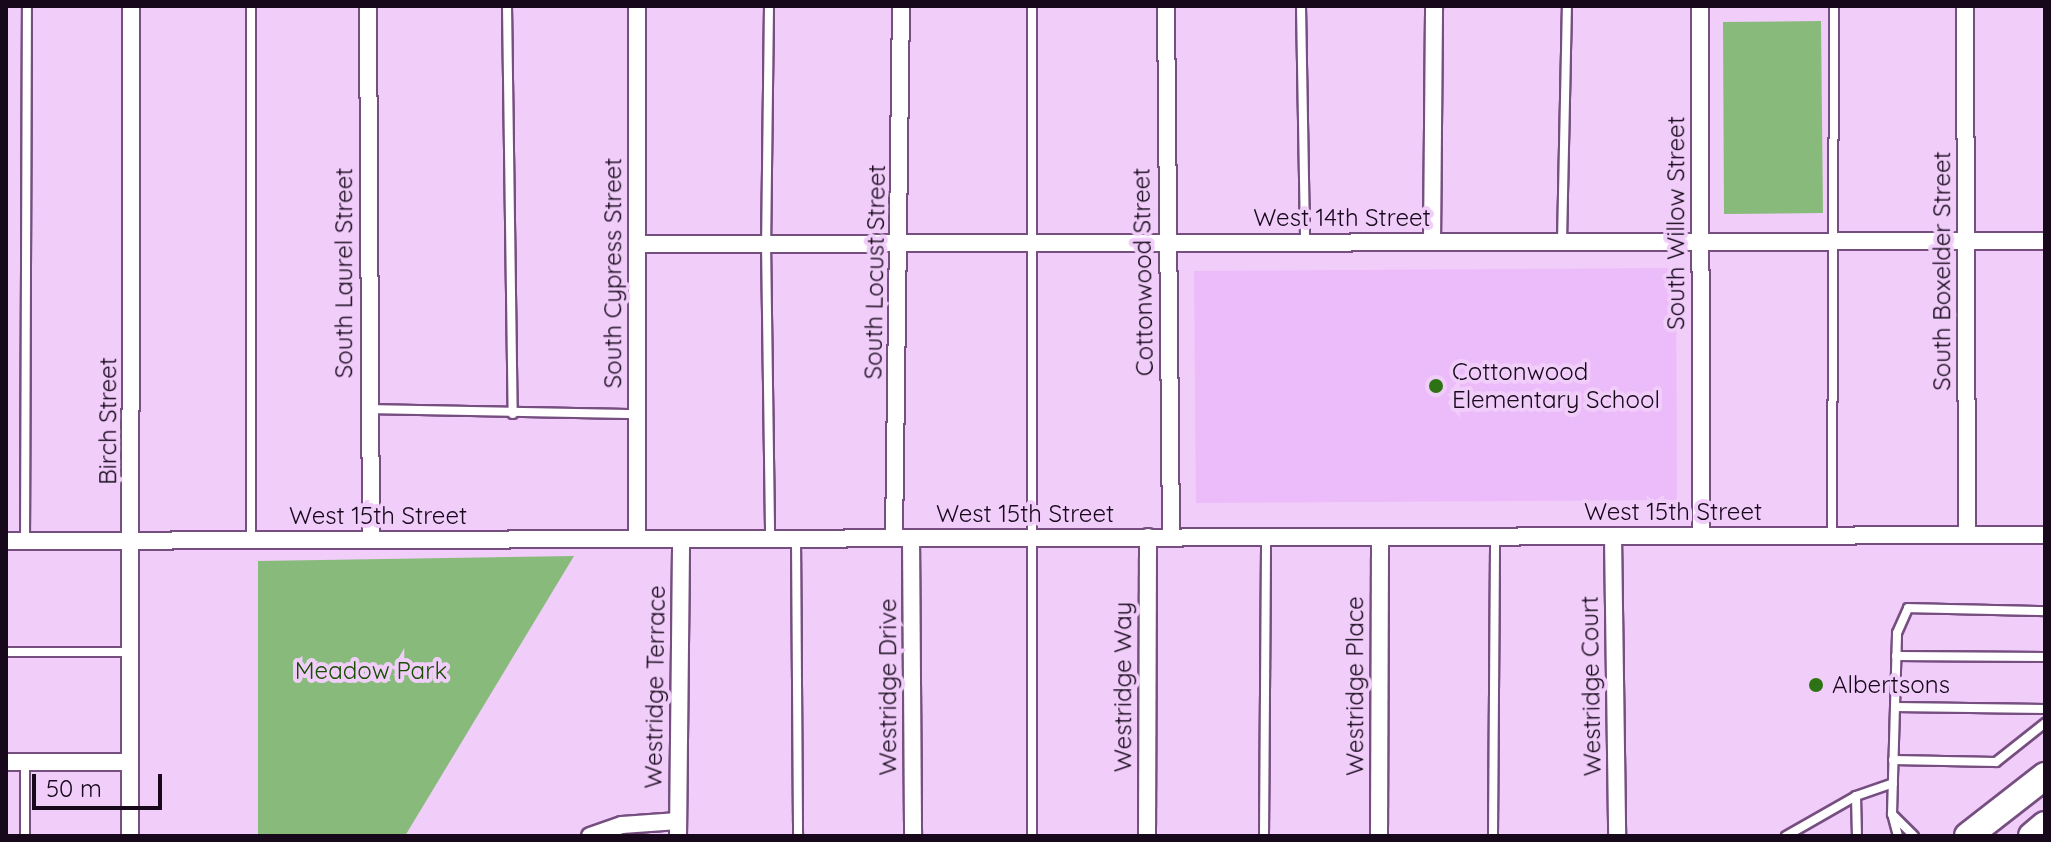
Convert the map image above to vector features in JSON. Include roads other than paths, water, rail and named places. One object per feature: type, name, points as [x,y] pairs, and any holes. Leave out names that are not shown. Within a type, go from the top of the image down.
[{"type":"main road","points":[[1968,836],[2045,776]]},
{"type":"main road","points":[[1987,836],[2004,818],[2008,803]]},
{"type":"main road","points":[[2032,836],[2045,825]]},
{"type":"street","name":"Birch Street","points":[[130,836],[131,6]]},
{"type":"street","name":"South Laurel Street","points":[[368,6],[371,540]]},
{"type":"street","name":"South Cypress Street","points":[[637,6],[637,539]]},
{"type":"street","name":"South Locust Street","points":[[901,6],[903,538]]},
{"type":"street","name":"Cottonwood Street","points":[[1166,6],[1171,537]]},
{"type":"street","points":[[1432,242],[1434,6]]},
{"type":"street","name":"South Willow Street","points":[[1700,6],[1701,536]]},
{"type":"street","name":"South Boxelder Street","points":[[1965,6],[1967,535]]},
{"type":"street","name":"West 14th Street","points":[[638,244],[2045,241]]},
{"type":"street","name":"West 15th Street","points":[[6,541],[2045,535]]},
{"type":"street","name":"Westridge Court","points":[[1613,536],[1617,836]]},
{"type":"street","name":"Westridge Way","points":[[1147,836],[1148,537]]},
{"type":"street","name":"Westridge Place","points":[[1379,836],[1380,537]]},
{"type":"street","name":"Westridge Drive","points":[[903,538],[913,836]]},
{"type":"street","name":"Westridge Terrace","points":[[678,828],[681,539]]},
{"type":"street","points":[[6,762],[129,762]]},
{"type":"street","points":[[590,836],[622,825],[678,828]]},
{"type":"lane","points":[[25,541],[27,6]]},
{"type":"lane","points":[[251,6],[251,540]]},
{"type":"lane","points":[[507,6],[513,414]]},
{"type":"lane","points":[[769,6],[766,242],[770,539]]},
{"type":"lane","points":[[1032,6],[1032,836]]},
{"type":"lane","points":[[1301,6],[1305,241]]},
{"type":"lane","points":[[1562,242],[1567,6]]},
{"type":"lane","points":[[1832,535],[1834,6]]},
{"type":"lane","points":[[369,409],[637,414]]},
{"type":"lane","points":[[1264,836],[1266,537]]},
{"type":"lane","points":[[1493,836],[1495,537]]},
{"type":"lane","points":[[796,539],[798,836]]},
{"type":"lane","points":[[1898,836],[1892,814],[1897,633],[1908,608],[2045,611]]},
{"type":"lane","points":[[6,652],[130,652]]},
{"type":"lane","points":[[1896,656],[2045,657]]},
{"type":"lane","points":[[1895,707],[2045,709]]},
{"type":"lane","points":[[1893,760],[1996,762],[2045,723]]},
{"type":"lane","points":[[25,762],[25,836]]},
{"type":"lane","points":[[1786,836],[1856,796],[1893,783]]},
{"type":"lane","points":[[1856,796],[1857,836]]},
{"type":"lane","points":[[1892,814],[1914,836]]},
{"type":"place","name":"Cottonwood Elementary School","points":[[1436,386]]},
{"type":"place","name":"Albertsons","points":[[1816,685]]},
{"type":"park label","name":"Meadow Park","points":[[371,671]]}]
